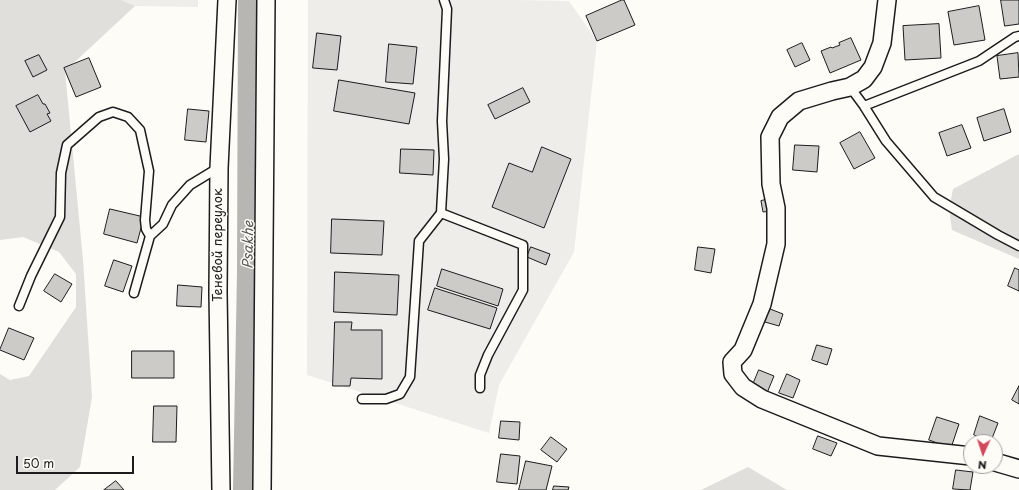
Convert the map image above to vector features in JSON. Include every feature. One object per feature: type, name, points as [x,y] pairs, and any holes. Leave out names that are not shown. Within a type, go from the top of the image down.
[{"type":"street","name":"Теневой переулок","points":[[221,490],[218,292],[219,168],[227,0]]},
{"type":"street","points":[[262,490],[266,0]]},
{"type":"street","points":[[887,0],[882,43],[873,67],[864,79],[850,87],[832,91],[799,102],[780,117],[770,136],[771,184],[776,208],[776,244],[762,304],[744,350],[732,362],[733,374],[743,387],[762,399],[878,446],[963,455]]},
{"type":"street","points":[[1003,464],[1019,469]]},
{"type":"lane","points":[[362,398],[386,399],[400,394],[410,377],[419,241],[441,213],[444,159],[442,121],[447,8],[444,0]]},
{"type":"lane","points":[[864,106],[979,61],[1015,37],[1019,36]]},
{"type":"lane","points":[[850,87],[886,141],[934,197],[1019,246]]},
{"type":"lane","points":[[19,306],[31,276],[60,217],[61,172],[67,145],[99,117],[113,112],[128,117],[140,130],[149,171],[145,220],[146,229],[150,236]]},
{"type":"lane","points":[[134,293],[150,236],[163,224],[172,205],[190,185],[219,168]]},
{"type":"lane","points":[[441,213],[522,245],[523,290],[488,355],[480,375],[480,388]]},
{"type":"shaded area","points":[[0,0],[121,0],[135,6],[65,71],[83,260],[92,397],[80,467],[55,490],[0,490],[0,374],[10,380],[29,376],[76,307],[76,274],[59,252],[23,237],[0,240]]},
{"type":"shaded area","points":[[121,0],[198,0],[198,7],[135,6]]},
{"type":"shaded area","points":[[308,0],[569,1],[597,41],[574,252],[499,385],[489,433],[307,375]]},
{"type":"shaded area","points":[[1019,154],[1019,259],[952,230],[949,209],[953,189]]},
{"type":"shaded area","points":[[748,467],[787,490],[701,490]]},
{"type":"building","points":[[624,0],[635,25],[597,41],[586,16]]},
{"type":"building","points":[[1001,0],[1019,0],[1019,24],[1005,26]]},
{"type":"building","points":[[979,6],[985,40],[954,45],[948,12]]},
{"type":"building","points":[[939,24],[941,58],[905,60],[903,26]]},
{"type":"building","points":[[317,33],[341,36],[337,70],[313,68]]},
{"type":"building","points":[[851,38],[861,60],[830,73],[821,51],[840,45],[839,43]]},
{"type":"building","points":[[802,43],[810,60],[795,67],[787,50]]},
{"type":"building","points":[[389,44],[417,47],[413,84],[386,82]]},
{"type":"building","points":[[1018,53],[1019,77],[1000,79],[997,56]]},
{"type":"building","points":[[39,55],[47,70],[33,77],[25,61]]},
{"type":"building","points":[[89,58],[101,87],[76,97],[64,68]]},
{"type":"building","points":[[339,80],[415,93],[409,124],[334,111]]},
{"type":"building","points":[[523,88],[530,102],[495,119],[488,105]]},
{"type":"building","points":[[38,95],[50,113],[47,114],[51,121],[30,132],[16,106]]},
{"type":"building","points":[[188,109],[209,111],[206,142],[185,140]]},
{"type":"building","points":[[1004,109],[1011,132],[984,141],[977,118]]},
{"type":"building","points":[[962,125],[971,148],[947,156],[939,133]]},
{"type":"building","points":[[860,132],[875,158],[854,169],[840,143]]},
{"type":"building","points":[[795,145],[819,146],[817,172],[793,170]]},
{"type":"building","points":[[542,147],[571,159],[544,228],[492,207],[509,163],[532,172]]},
{"type":"building","points":[[401,149],[434,150],[433,175],[400,173]]},
{"type":"building","points":[[769,199],[771,211],[763,212],[761,201]]},
{"type":"building","points":[[110,209],[144,217],[137,243],[104,234]]},
{"type":"building","points":[[332,219],[384,221],[382,255],[331,253]]},
{"type":"building","points":[[531,247],[550,254],[546,265],[527,257]]},
{"type":"building","points":[[698,247],[715,249],[711,273],[695,270]]},
{"type":"building","points":[[114,260],[132,266],[123,292],[105,286]]},
{"type":"building","points":[[1015,268],[1019,270],[1019,291],[1008,286]]},
{"type":"building","points":[[442,269],[503,289],[498,306],[437,286]]},
{"type":"building","points":[[335,272],[399,275],[397,315],[334,312]]},
{"type":"building","points":[[55,274],[72,284],[61,302],[44,291]]},
{"type":"building","points":[[178,285],[202,287],[201,307],[177,306]]},
{"type":"building","points":[[435,288],[497,308],[490,329],[428,310]]},
{"type":"building","points":[[770,309],[783,314],[779,326],[765,322]]},
{"type":"building","points":[[335,322],[352,322],[351,330],[382,330],[382,379],[351,378],[350,386],[333,386]]},
{"type":"building","points":[[9,328],[34,338],[24,360],[0,350]]},
{"type":"building","points":[[817,345],[832,349],[827,365],[812,360]]},
{"type":"building","points":[[132,351],[174,351],[174,378],[132,378]]},
{"type":"building","points":[[759,370],[774,376],[767,393],[752,387]]},
{"type":"building","points":[[787,374],[800,380],[793,398],[779,393]]},
{"type":"building","points":[[1019,386],[1019,404],[1012,400]]},
{"type":"building","points":[[154,406],[177,406],[176,442],[153,442]]},
{"type":"building","points":[[980,416],[998,423],[994,434],[974,434]]},
{"type":"building","points":[[937,417],[959,424],[951,448],[929,440]]},
{"type":"building","points":[[501,421],[520,422],[519,440],[499,438]]},
{"type":"building","points":[[818,436],[837,443],[831,456],[813,449]]},
{"type":"building","points":[[551,437],[567,449],[557,462],[541,450]]},
{"type":"building","points":[[501,454],[520,456],[517,484],[497,482]]},
{"type":"building","points":[[526,461],[552,466],[546,490],[519,490]]},
{"type":"building","points":[[956,470],[963,471],[963,474],[973,474],[970,490],[953,489]]},
{"type":"building","points":[[116,481],[124,490],[104,490]]},
{"type":"building","points":[[554,486],[569,487],[568,490],[553,490]]},
{"type":"waterway","name":"Psakhe","points":[[247,490],[251,272],[252,0]]}]
